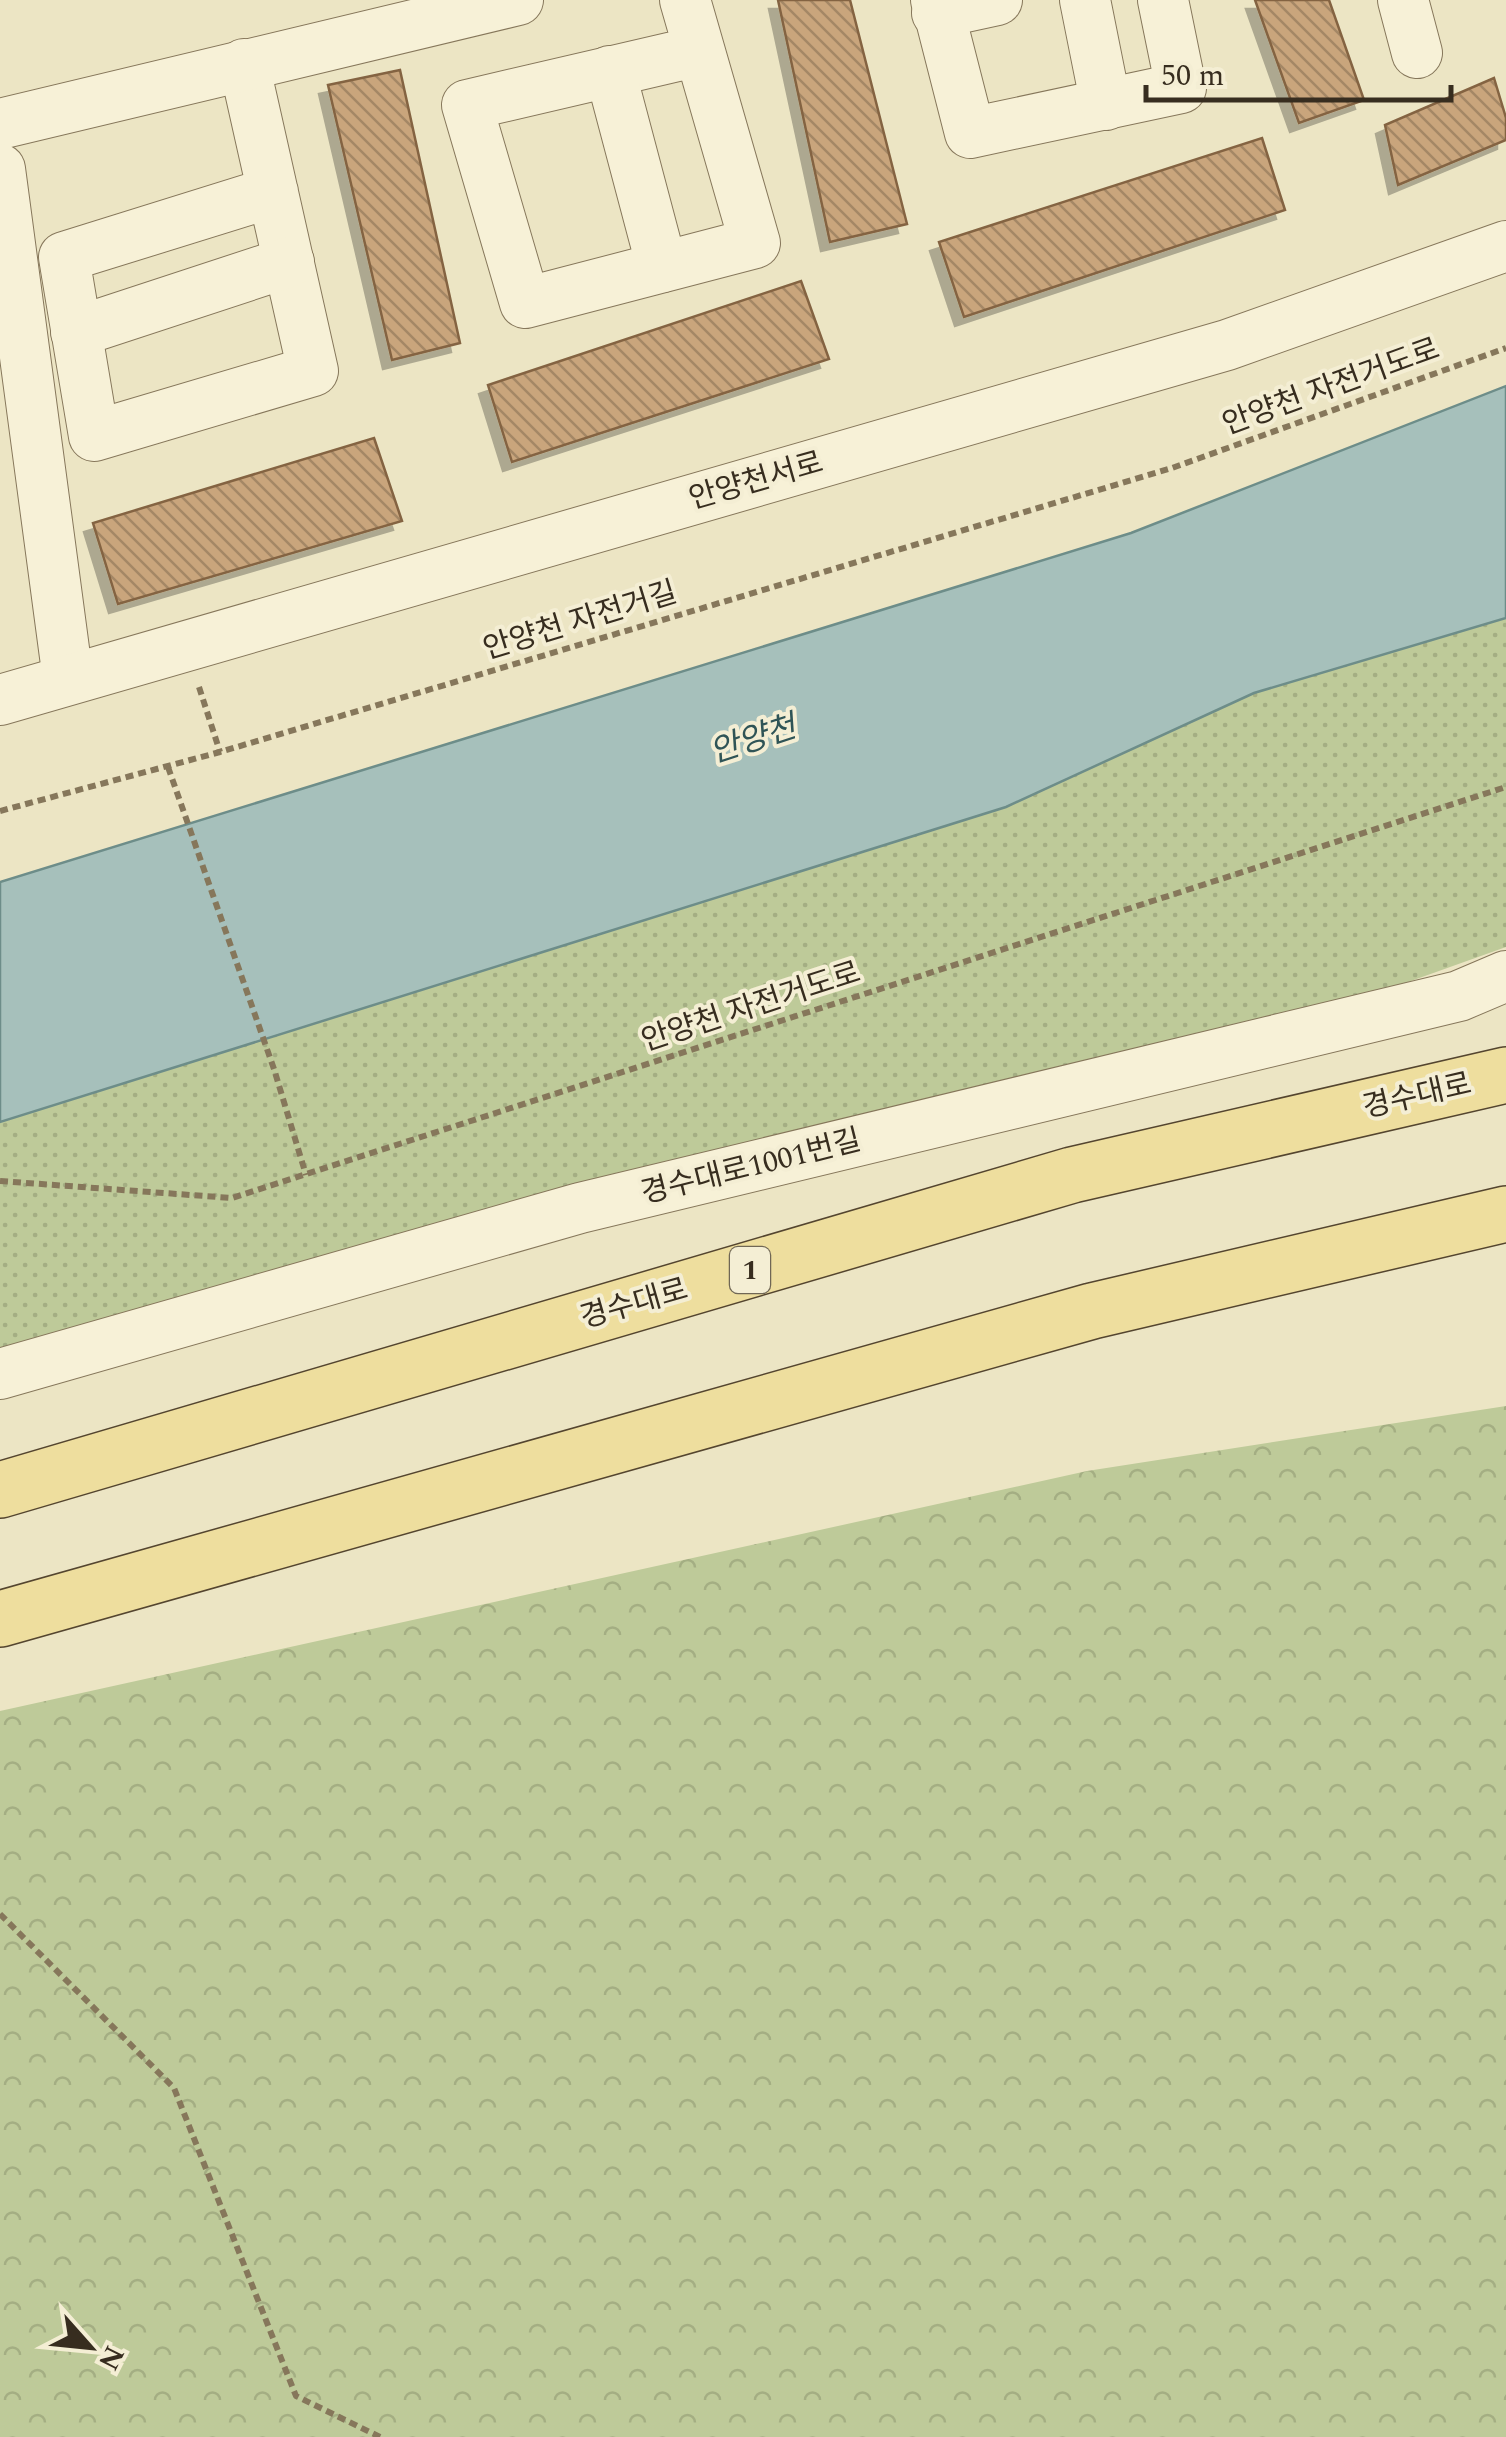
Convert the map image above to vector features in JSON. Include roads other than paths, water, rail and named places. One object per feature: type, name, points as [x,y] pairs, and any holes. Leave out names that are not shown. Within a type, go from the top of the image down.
[{"type":"main road","name":"경수대로","points":[[0,1490],[1072,1175],[1506,1075]]},
{"type":"main road","points":[[0,1619],[1092,1310],[1506,1214]]},
{"type":"street","points":[[0,124],[518,0]]},
{"type":"street","points":[[685,0],[700,50],[755,243],[525,303],[467,105],[700,50]]},
{"type":"street","points":[[997,0],[936,6],[970,133],[1181,88],[1163,0]]},
{"type":"street","points":[[1085,0],[1106,105]]},
{"type":"street","points":[[1402,0],[1417,52]]},
{"type":"street","points":[[244,64],[289,262],[313,371],[94,436],[64,257],[273,192]]},
{"type":"street","points":[[610,71],[662,267]]},
{"type":"street","points":[[0,169],[68,679]]},
{"type":"street","name":"안양천서로","points":[[0,700],[1227,346],[1506,246]]},
{"type":"street","points":[[76,332],[289,262]]},
{"type":"street","name":"경수대로1001번길","points":[[0,1374],[580,1208],[1459,996],[1506,976]]},
{"type":"water","name":"안양천","points":[[1506,386],[1506,618],[1254,693],[1006,807],[0,1122],[0,882],[1131,533]]}]
